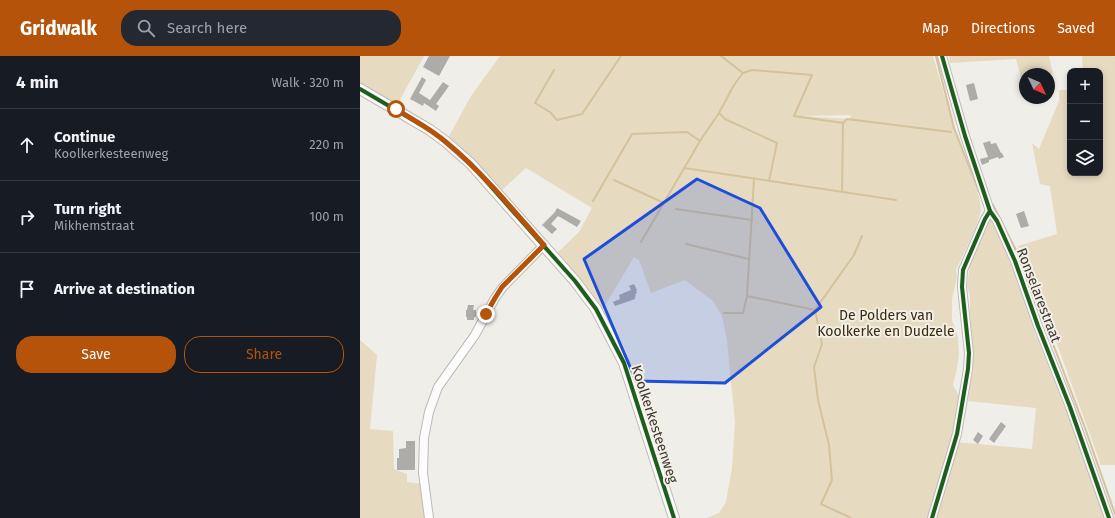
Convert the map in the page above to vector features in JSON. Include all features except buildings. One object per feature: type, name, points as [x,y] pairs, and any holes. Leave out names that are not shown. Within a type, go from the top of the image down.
[{"type":"main road","name":"Koolkerkesteenweg","points":[[360,89],[430,130],[471,164],[544,245],[575,281],[596,309],[624,363],[674,518]]},
{"type":"street","name":"Ronselarestraat","points":[[942,56],[965,136],[990,211],[997,221],[1015,261],[1038,326],[1070,407],[1109,518]]},
{"type":"street","points":[[932,518],[957,434],[968,369],[969,353],[962,287],[964,270],[985,218],[990,211]]},
{"type":"street","points":[[429,518],[423,473],[424,438],[429,412],[438,387],[475,335],[502,287],[544,245]]},
{"type":"highlighted area","points":[[697,179],[760,208],[821,307],[725,383],[636,381],[584,259]]},
{"type":"green space","points":[[360,56],[424,56],[397,105],[360,83]]},
{"type":"green space","name":"De Polders van Koolkerke en Dudzele","points":[[500,56],[933,56],[954,128],[979,196],[981,211],[976,227],[956,270],[957,277],[952,299],[952,320],[958,337],[959,355],[953,385],[962,401],[956,428],[930,518],[707,518],[719,513],[726,502],[732,468],[735,422],[727,341],[722,316],[713,301],[685,280],[651,293],[639,260],[634,257],[603,309],[579,277],[557,253],[579,232],[592,208],[526,168],[502,190],[475,161],[448,138],[471,96]],"holes":[[[851,115],[850,119],[801,116]]]},
{"type":"green space","points":[[949,56],[1049,56],[1052,68],[1019,68],[1019,70],[1016,59],[950,63]]},
{"type":"green space","points":[[1082,56],[1115,57],[1115,465],[1101,465],[1025,256],[1018,246],[1057,234],[1050,186],[1040,184],[1032,143],[1039,149],[1059,101],[1059,90],[1067,90],[1067,176],[1103,176],[1103,68],[1083,68]]},
{"type":"green space","points":[[991,219],[1001,238],[1034,330],[1066,410],[1104,518],[933,518],[956,442],[1032,449],[1036,408],[968,401],[973,365],[970,295],[967,287],[970,263],[989,220]]},
{"type":"green space","points":[[360,340],[377,355],[370,429],[393,431],[394,469],[407,474],[407,482],[423,484],[428,518],[360,518]]},
{"type":"waterway","points":[[554,70],[535,103],[550,112],[557,120],[582,114],[621,56]]},
{"type":"waterway","points":[[641,242],[700,141],[743,73],[721,56]]},
{"type":"waterway","points":[[936,56],[954,128],[979,192]]},
{"type":"waterway","points":[[743,73],[752,70],[812,75],[794,116],[843,123]]},
{"type":"waterway","points":[[719,113],[725,119],[777,143],[769,181]]},
{"type":"waterway","points":[[842,192],[843,123],[847,119],[951,132]]},
{"type":"waterway","points":[[593,201],[632,134],[687,132],[700,141]]},
{"type":"waterway","points":[[684,168],[896,200]]},
{"type":"waterway","points":[[747,296],[754,179]]},
{"type":"waterway","points":[[614,180],[664,203]]},
{"type":"waterway","points":[[993,205],[1021,260],[1085,428],[1115,514]]},
{"type":"waterway","points":[[676,209],[752,220]]},
{"type":"waterway","points":[[851,518],[821,504],[832,480],[829,445],[818,400],[814,367],[822,344],[815,310],[854,255],[862,236]]},
{"type":"waterway","points":[[686,244],[749,259]]},
{"type":"waterway","points":[[724,313],[743,313],[747,296],[815,310]]},
{"type":"cycle path","points":[[942,56],[965,136],[990,211],[997,221],[1015,261],[1038,326],[1070,407],[1109,518]]},
{"type":"cycle path","points":[[360,89],[430,130],[471,164],[575,281],[596,309],[624,363],[674,518]]},
{"type":"cycle path","points":[[932,518],[957,434],[968,369],[969,353],[962,287],[963,270],[985,219],[990,211]]},
{"type":"route","points":[[396,109],[430,130],[471,164],[544,245],[502,287],[486,314]]}]
